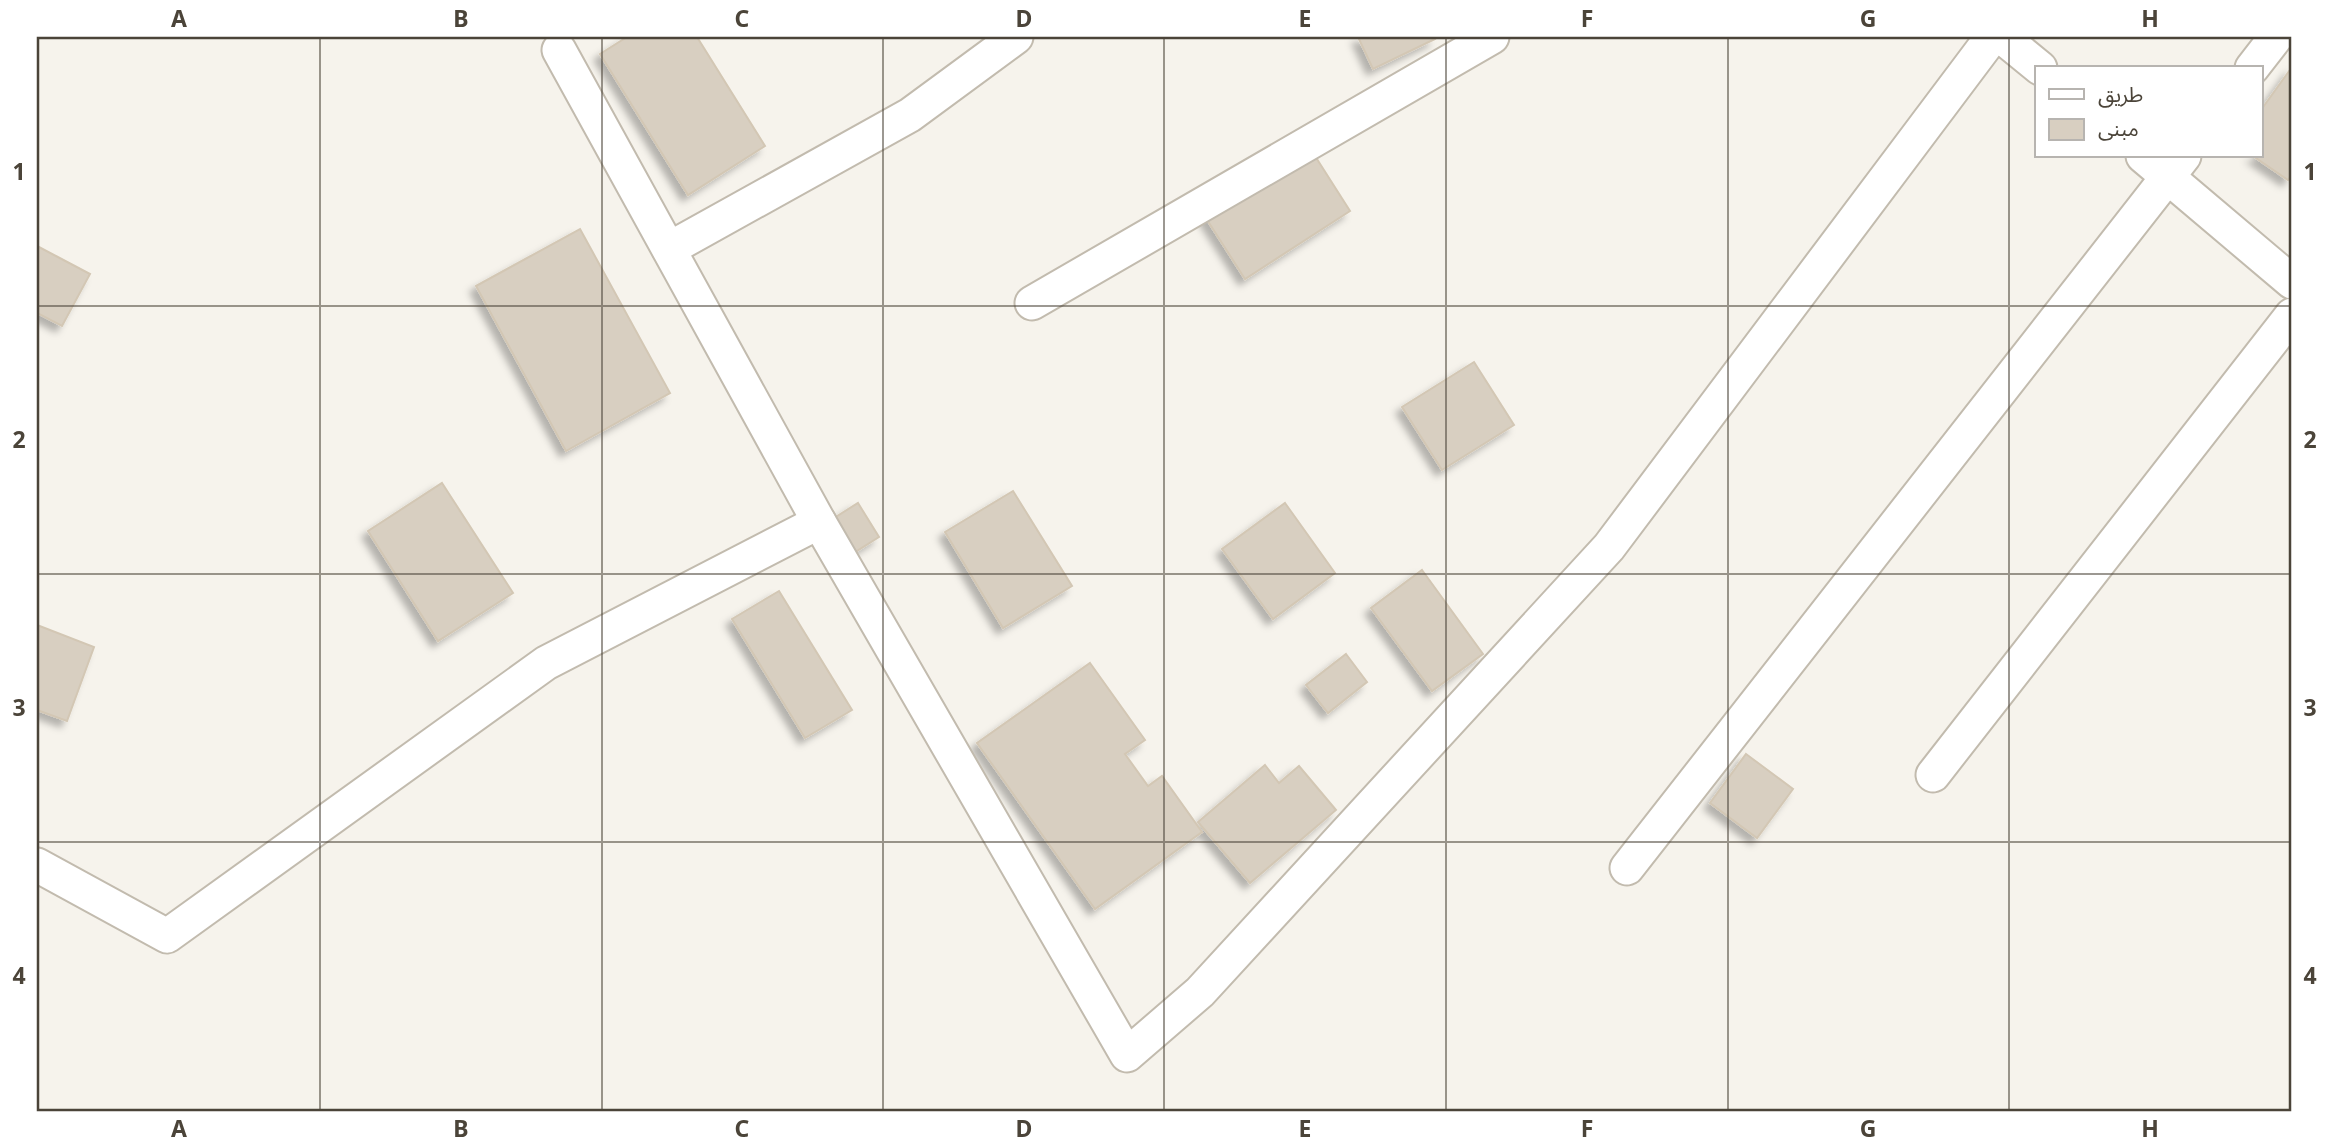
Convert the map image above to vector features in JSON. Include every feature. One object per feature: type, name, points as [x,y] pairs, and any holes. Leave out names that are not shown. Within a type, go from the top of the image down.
[{"type":"street","points":[[669,249],[910,116],[1016,37]]},
{"type":"street","points":[[1032,303],[1492,37]]},
{"type":"street","points":[[559,50],[819,522],[1127,1055],[1199,992],[1609,547],[1992,37]]},
{"type":"street","points":[[2002,37],[2037,66]]},
{"type":"street","points":[[2254,66],[2276,37]]},
{"type":"street","points":[[1627,868],[2164,163],[2292,282]]},
{"type":"street","points":[[1933,775],[2292,316]]},
{"type":"street","points":[[37,865],[167,936],[546,663],[819,522]]},
{"type":"building","points":[[627,37],[697,37],[765,146],[688,195],[600,54]]},
{"type":"building","points":[[1358,37],[1434,37],[1435,39],[1373,69]]},
{"type":"building","points":[[2292,67],[2292,174],[2288,180],[2256,158],[2262,158],[2262,109]]},
{"type":"building","points":[[1301,134],[1350,211],[1245,279],[1195,201]]},
{"type":"building","points":[[580,229],[670,393],[566,451],[476,286]]},
{"type":"building","points":[[37,246],[90,274],[62,326],[37,313]]},
{"type":"building","points":[[1474,362],[1514,425],[1442,470],[1402,407]]},
{"type":"building","points":[[442,483],[513,593],[438,641],[368,531]]},
{"type":"building","points":[[1013,491],[1072,586],[1003,628],[945,532]]},
{"type":"building","points":[[858,503],[879,537],[852,554],[831,520]]},
{"type":"building","points":[[1285,503],[1335,573],[1273,619],[1222,549]]},
{"type":"building","points":[[1422,570],[1483,654],[1432,691],[1371,608]]},
{"type":"building","points":[[779,591],[852,710],[805,738],[732,619]]},
{"type":"building","points":[[37,625],[94,647],[67,721],[37,710]]},
{"type":"building","points":[[1346,654],[1367,682],[1328,713],[1306,685]]},
{"type":"building","points":[[1090,663],[1145,740],[1125,754],[1148,786],[1162,776],[1202,832],[1095,909],[977,743]]},
{"type":"building","points":[[1746,754],[1793,789],[1757,838],[1710,803]]},
{"type":"building","points":[[1265,765],[1279,783],[1299,766],[1336,810],[1250,883],[1198,822]]}]
